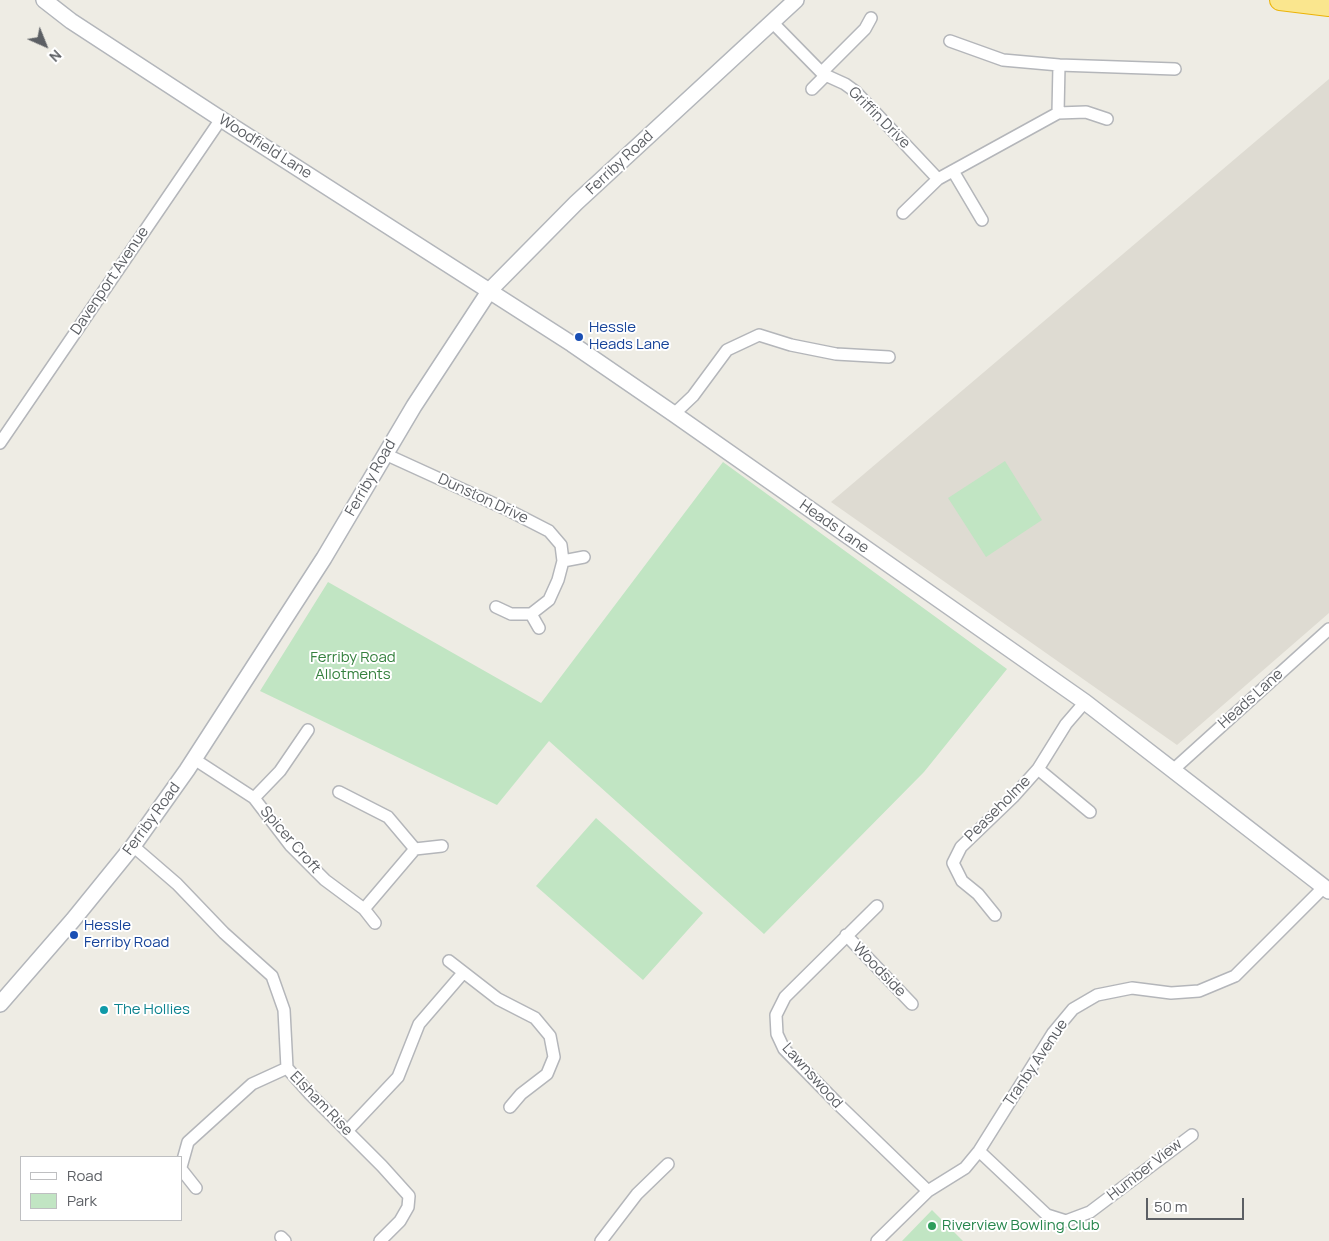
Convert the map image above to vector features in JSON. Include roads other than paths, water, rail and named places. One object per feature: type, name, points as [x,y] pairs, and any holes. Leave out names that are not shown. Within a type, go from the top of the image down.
[{"type":"highway","points":[[1280,0],[1329,6]]},
{"type":"street","name":"Woodfield Lane","points":[[44,0],[71,21],[221,119],[490,290]]},
{"type":"street","name":"Ferriby Road","points":[[0,1004],[73,920],[133,846],[194,759],[324,558],[414,406],[490,290],[576,203],[796,0]]},
{"type":"street","points":[[812,89],[865,30],[871,18]]},
{"type":"street","name":"Griffin Drive","points":[[772,22],[824,74],[856,92],[938,179]]},
{"type":"street","points":[[950,41],[1003,60],[1058,65],[1175,69]]},
{"type":"street","points":[[1058,65],[1058,113]]},
{"type":"street","points":[[903,213],[938,179],[1058,113],[1086,112],[1107,119]]},
{"type":"street","name":"Davenport Avenue","points":[[0,443],[221,119]]},
{"type":"street","points":[[953,171],[982,220]]},
{"type":"street","name":"Heads Lane","points":[[490,290],[674,414],[1085,702],[1174,769],[1326,889]]},
{"type":"street","points":[[674,414],[693,396],[727,350],[759,335],[791,345],[836,354],[889,358]]},
{"type":"street","name":"Dunston Drive","points":[[385,454],[510,511],[549,532],[560,545],[563,561]]},
{"type":"street","points":[[496,607],[511,614],[531,614],[549,600],[558,580],[563,561],[584,557]]},
{"type":"street","points":[[531,614],[539,628]]},
{"type":"street","name":"Heads Lane","points":[[1174,769],[1329,629]]},
{"type":"street","name":"Peaseholme","points":[[995,915],[978,894],[962,881],[953,863],[961,847],[1038,769],[1066,724],[1085,702]]},
{"type":"street","points":[[254,798],[280,771],[308,730]]},
{"type":"street","name":"Spicer Croft","points":[[194,759],[254,798],[290,845],[325,880],[364,909],[375,923]]},
{"type":"street","points":[[1038,769],[1090,812]]},
{"type":"street","points":[[339,792],[388,817],[415,849]]},
{"type":"street","name":"Elsham Rise","points":[[133,846],[177,884],[224,933],[272,976],[284,1010],[287,1068],[409,1196],[408,1207],[400,1221],[380,1241]]},
{"type":"street","points":[[364,909],[415,849],[442,846]]},
{"type":"street","name":"Tranby Avenue","points":[[877,1241],[928,1191],[965,1168],[979,1151],[1053,1033],[1073,1009],[1097,995],[1132,988],[1171,993],[1199,991],[1235,976],[1326,889]]},
{"type":"street","name":"Lawnswood","points":[[877,906],[785,998],[776,1015],[777,1034],[784,1049],[928,1191]]},
{"type":"street","name":"Woodside","points":[[846,936],[912,1004]]},
{"type":"street","points":[[449,961],[498,1000],[535,1018],[550,1036],[554,1057],[547,1074],[521,1094],[510,1107]]},
{"type":"street","points":[[347,1131],[398,1077],[419,1024],[463,973]]},
{"type":"street","points":[[182,1164],[188,1142],[252,1084],[287,1068]]},
{"type":"street","name":"Humber View","points":[[979,1151],[1047,1215],[1066,1221],[1090,1212],[1192,1135]]},
{"type":"street","points":[[601,1241],[607,1236],[637,1194],[668,1164]]},
{"type":"street","points":[[182,1169],[196,1188]]},
{"type":"place","name":"Hessle Heads Lane","points":[[579,337]]},
{"type":"place","name":"Hessle Ferriby Road","points":[[74,935]]},
{"type":"place","name":"The Hollies","points":[[104,1010]]},
{"type":"place","name":"Riverview Bowling Club","points":[[932,1226]]},
{"type":"park label","name":"Ferriby Road Allotments","points":[[353,666]]}]
